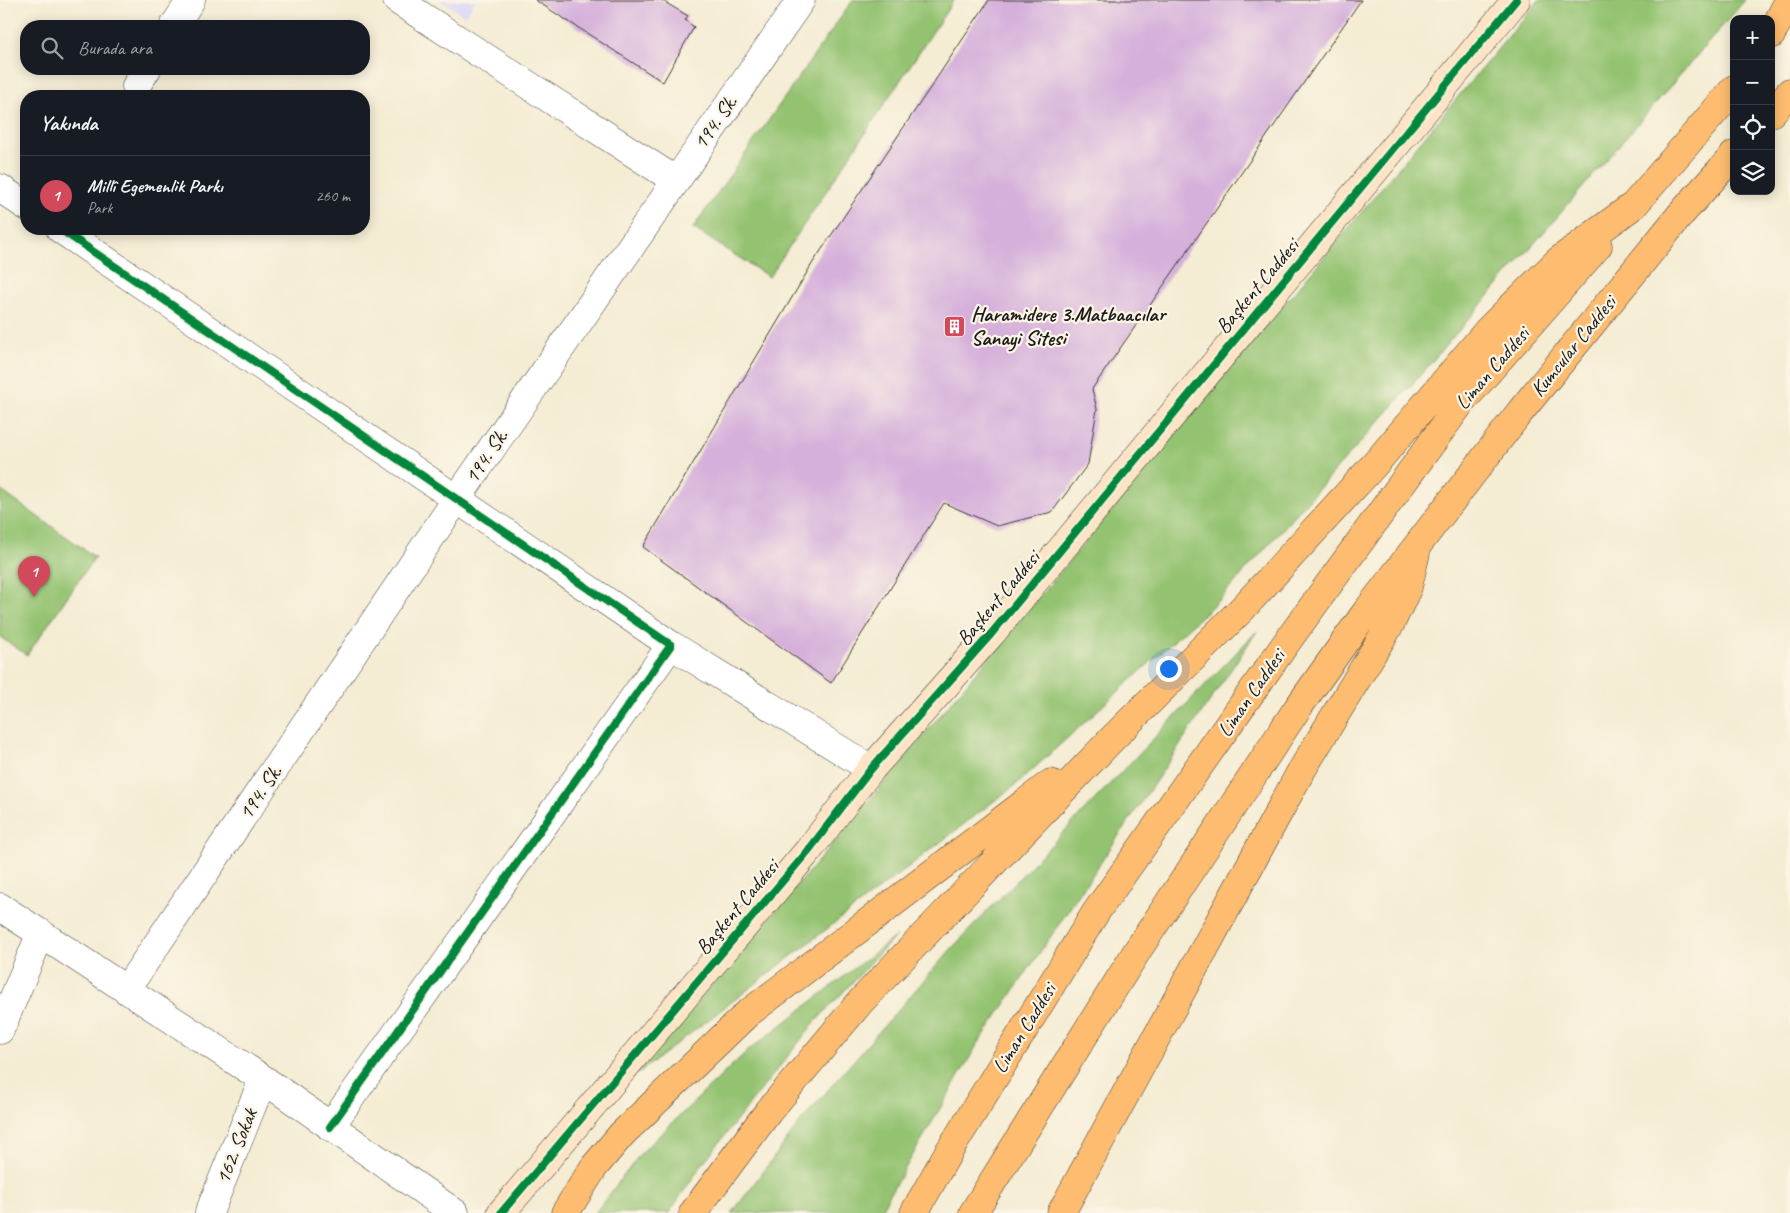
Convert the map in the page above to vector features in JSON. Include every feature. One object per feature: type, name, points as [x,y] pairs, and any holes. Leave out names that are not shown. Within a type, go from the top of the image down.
[{"type":"highway","points":[[1775,27],[1789,0]]},
{"type":"highway","points":[[1775,41],[1790,24]]},
{"type":"highway","points":[[693,1213],[768,1112],[862,1000],[1111,740],[1249,601],[1375,464],[1488,330],[1558,261],[1634,205],[1730,94]]},
{"type":"highway","name":"Kumcular Caddesi","points":[[1418,542],[1545,381],[1681,214],[1730,159]]},
{"type":"highway","name":"Liman Caddesi","points":[[914,1213],[948,1152],[1096,912],[1289,639],[1460,404],[1634,205]]},
{"type":"highway","points":[[973,1213],[1139,948],[1297,709],[1418,542]]},
{"type":"highway","points":[[1061,1213],[1300,773],[1391,623],[1408,587],[1418,542]]},
{"type":"highway","points":[[565,1213],[594,1167],[622,1134],[747,1014],[884,908],[1111,740]]},
{"type":"highway","points":[[983,1213],[1002,1166]]},
{"type":"street","points":[[178,20],[191,0]]},
{"type":"street","points":[[397,0],[675,180]]},
{"type":"street","name":"194. Sk.","points":[[126,990],[456,500],[801,0]]},
{"type":"street","name":"Başkent Caddesi","points":[[501,1213],[808,851],[871,769],[992,634],[1516,0]]},
{"type":"street","points":[[0,188],[20,202]]},
{"type":"street","points":[[69,235],[671,645],[871,769]]},
{"type":"street","points":[[330,1127],[671,645]]},
{"type":"street","points":[[0,907],[263,1079],[455,1213]]},
{"type":"street","points":[[0,1030],[40,933]]},
{"type":"street","name":"162. Sokak","points":[[209,1213],[263,1079]]},
{"type":"shaded area","points":[[440,0],[476,0],[465,16]]},
{"type":"green space","points":[[853,0],[954,0],[769,277],[693,228]]},
{"type":"green space","points":[[1539,0],[1745,0],[1730,15],[1730,17],[1416,380],[1221,598],[1019,782],[631,1079],[830,847]]},
{"type":"green space","points":[[0,490],[95,557],[27,655],[0,637]]},
{"type":"green space","points":[[1257,631],[976,1047],[879,1213],[732,1213],[801,1121],[953,947]]},
{"type":"green space","points":[[896,936],[815,1022],[703,1163],[669,1213],[595,1213],[641,1153],[744,1054]]},
{"type":"building","points":[[535,0],[661,0],[688,16],[685,20],[694,27],[663,82]]},
{"type":"building","name":"Haramidere 3.Matbaacılar Sanayi Sitesi","points":[[989,0],[1361,0],[1092,389],[1097,409],[1088,464],[1052,512],[997,526],[944,503],[831,683],[643,547],[812,264]]},
{"type":"cycle path","points":[[501,1213],[808,851],[871,769],[991,634],[1516,0]]},
{"type":"cycle path","points":[[69,235],[671,645],[330,1127]]},
{"type":"place","name":"Haramidere 3.Matbaacılar Sanayi Sitesi","points":[[955,326]]},
{"type":"place","name":"Millî Egemenlik Parkı","points":[[34,597]]}]
